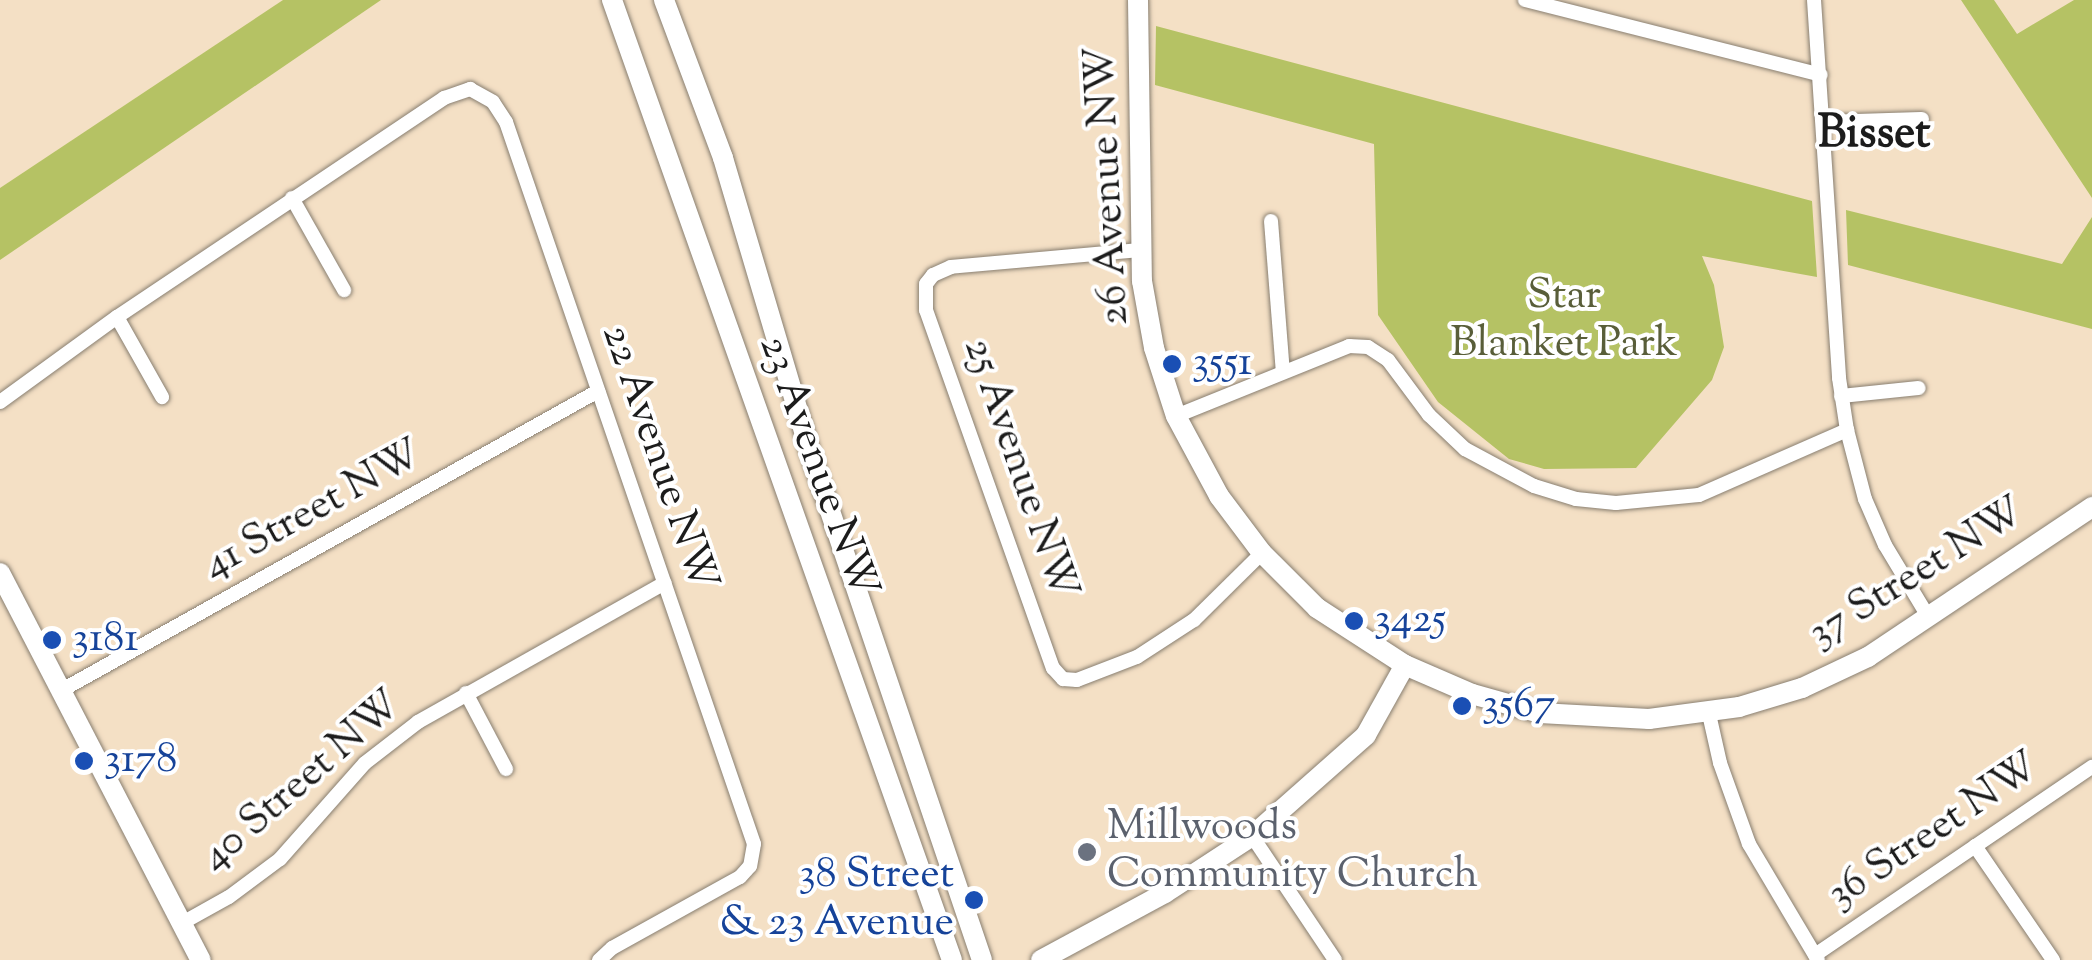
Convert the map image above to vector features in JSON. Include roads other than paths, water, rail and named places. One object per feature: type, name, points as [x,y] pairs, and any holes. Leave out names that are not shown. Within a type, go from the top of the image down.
[{"type":"street","name":"23 Avenue NW","points":[[612,0],[952,960]]},
{"type":"street","name":"23 Avenue NW","points":[[664,0],[723,158],[809,450],[982,960]]},
{"type":"street","name":"26 Avenue NW","points":[[1138,0],[1140,250],[1151,331],[1176,416],[1218,496],[1262,553],[1317,608],[1405,665],[1472,694],[1540,712]]},
{"type":"street","points":[[1525,0],[1588,8],[1821,75]]},
{"type":"street","points":[[1814,0],[1846,430],[1861,485],[1884,545],[1929,618]]},
{"type":"street","name":"22 Avenue NW","points":[[292,198],[452,93],[478,90],[493,102],[506,122],[752,837],[752,859],[746,871],[612,948],[600,960]]},
{"type":"street","points":[[1823,122],[1922,119]]},
{"type":"street","points":[[0,402],[292,198],[344,290]]},
{"type":"street","points":[[1271,221],[1283,372]]},
{"type":"street","name":"25 Avenue NW","points":[[1140,250],[951,267],[929,278],[926,310],[1048,658],[1063,678],[1090,678],[1162,642],[1212,604],[1262,553]]},
{"type":"street","points":[[117,317],[162,397]]},
{"type":"street","points":[[1176,416],[1349,346],[1368,346],[1388,360],[1429,415],[1465,449],[1534,486],[1596,502],[1657,502],[1699,496],[1846,430]]},
{"type":"street","points":[[1841,396],[1918,388]]},
{"type":"street","name":"41 Street NW","points":[[62,690],[598,391]]},
{"type":"street","name":"37 Street NW","points":[[1540,712],[1618,720],[1709,714],[1768,699],[1836,673],[1929,618],[2092,507]]},
{"type":"street","points":[[0,574],[201,960]]},
{"type":"street","name":"40 Street NW","points":[[184,922],[229,897],[280,859],[378,750],[466,693],[664,583]]},
{"type":"street","points":[[1041,960],[1178,886],[1252,836],[1366,734],[1405,665]]},
{"type":"street","name":"40 Street NW","points":[[466,693],[506,769]]},
{"type":"street","points":[[1709,714],[1742,828],[1768,881],[1816,958]]},
{"type":"street","name":"36 Street NW","points":[[1816,958],[2092,767]]},
{"type":"street","points":[[1252,836],[1335,960]]},
{"type":"street","points":[[1975,846],[2052,960]]},
{"type":"place","name":"3551","points":[[1172,364]]},
{"type":"place","name":"3425","points":[[1354,621]]},
{"type":"place","name":"3181","points":[[52,640]]},
{"type":"place","name":"3567","points":[[1462,706]]},
{"type":"place","name":"3178","points":[[84,761]]},
{"type":"place","name":"Millwoods Community Church","points":[[1087,852]]},
{"type":"place","name":"38 Street & 23 Avenue","points":[[974,900]]},
{"type":"district","name":"Bisset","points":[[1874,136]]},
{"type":"park label","name":"Star Blanket Park","points":[[1564,321]]}]
